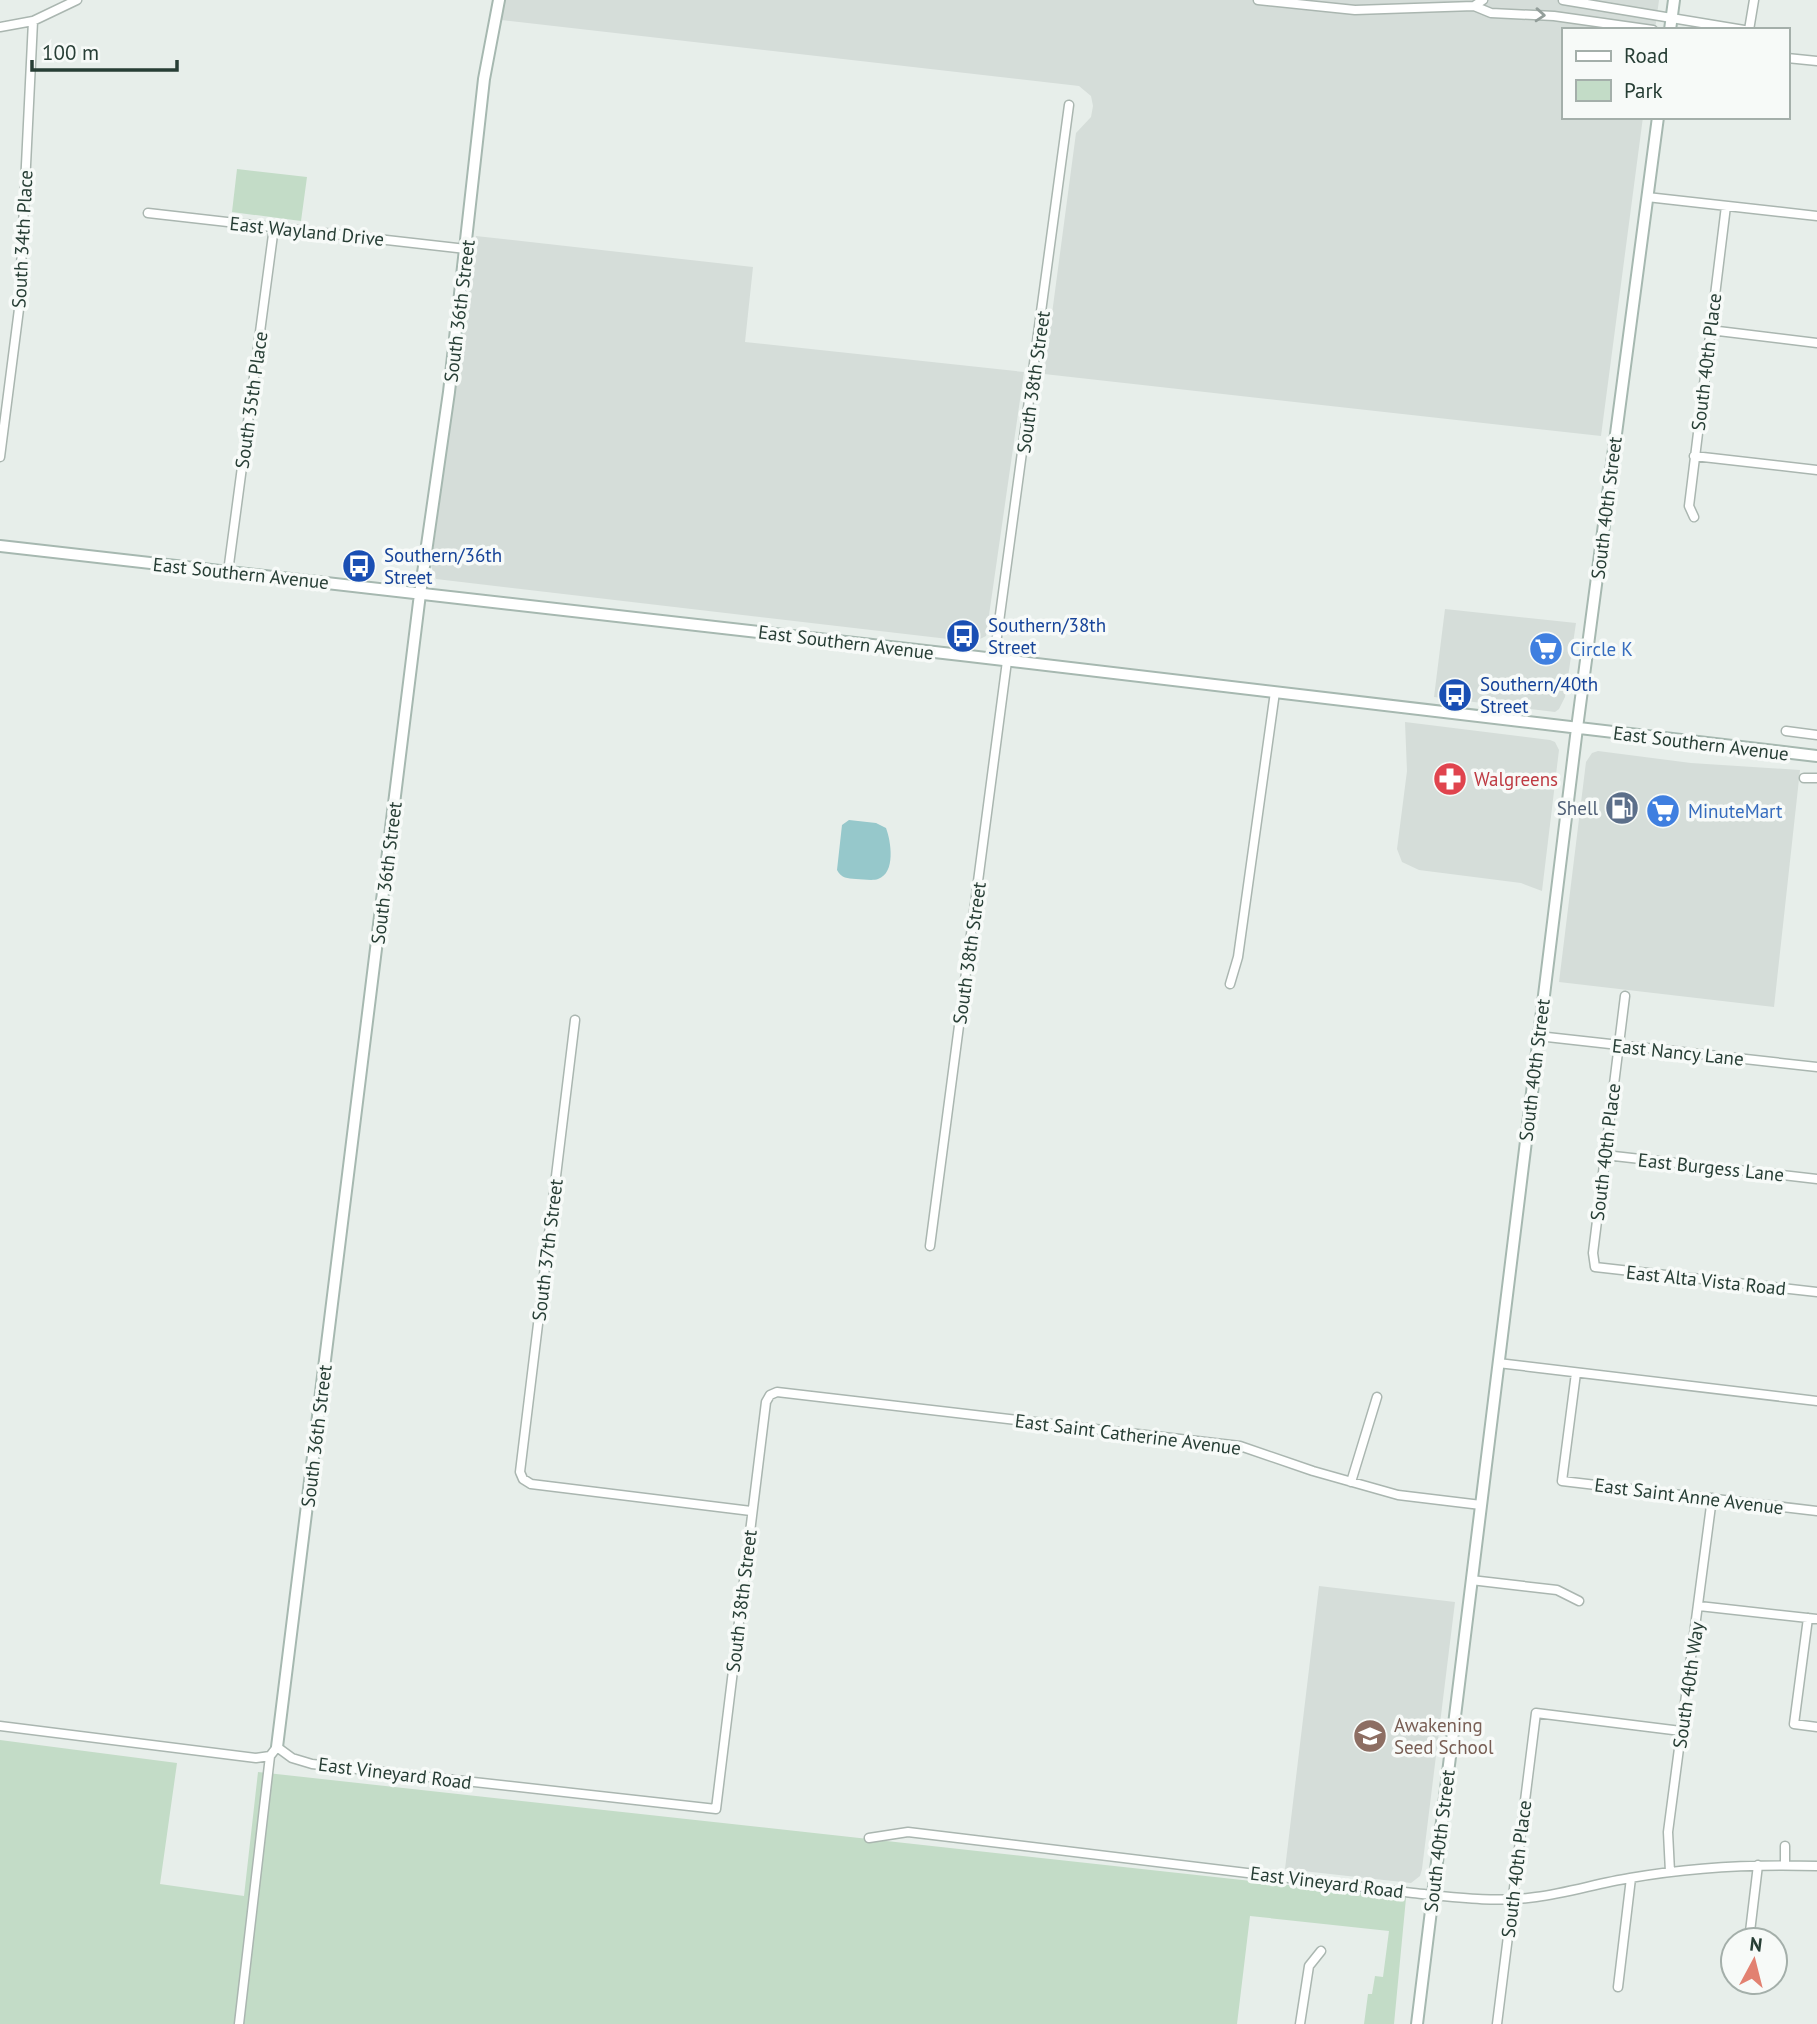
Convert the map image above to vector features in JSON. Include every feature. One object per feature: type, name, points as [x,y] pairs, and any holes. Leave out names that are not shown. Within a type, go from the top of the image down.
[{"type":"main road","name":"South 36th Street","points":[[274,1751],[420,594],[449,392],[484,79],[499,0]]},
{"type":"main road","points":[[1670,28],[1674,0]]},
{"type":"main road","name":"South 40th Street","points":[[1416,2024],[1577,728],[1658,119]]},
{"type":"main road","name":"East Southern Avenue","points":[[0,546],[1817,756]]},
{"type":"street","points":[[0,27],[33,21],[77,0]]},
{"type":"street","points":[[1258,0],[1355,10],[1443,4],[1474,6],[1491,13],[1554,16],[1639,28]]},
{"type":"street","points":[[1474,6],[1483,0]]},
{"type":"street","points":[[1563,0],[1723,28]]},
{"type":"street","points":[[1747,28],[1754,0]]},
{"type":"street","name":"South 34th Place","points":[[0,457],[19,309],[33,21]]},
{"type":"street","points":[[1789,58],[1817,61]]},
{"type":"street","name":"South 38th Street","points":[[994,659],[1069,105]]},
{"type":"street","points":[[1647,197],[1817,216]]},
{"type":"street","name":"South 40th Place","points":[[1694,517],[1689,506],[1694,456],[1726,206]]},
{"type":"street","name":"East Wayland Drive","points":[[148,213],[466,249]]},
{"type":"street","name":"South 35th Place","points":[[228,572],[274,227]]},
{"type":"street","points":[[1710,330],[1817,343]]},
{"type":"street","points":[[1694,456],[1817,470]]},
{"type":"street","name":"South 38th Street","points":[[930,1246],[1007,661]]},
{"type":"street","points":[[1230,984],[1238,957],[1275,692]]},
{"type":"street","name":"East Southern Avenue","points":[[1786,731],[1817,735]]},
{"type":"street","name":"East Southern Avenue","points":[[1804,778],[1817,778]]},
{"type":"street","name":"South 40th Place","points":[[1595,1267],[1592,1253],[1625,996]]},
{"type":"street","name":"South 37th Street","points":[[575,1020],[520,1472],[523,1479],[531,1484],[751,1511]]},
{"type":"street","name":"East Nancy Lane","points":[[1538,1036],[1817,1067]]},
{"type":"street","name":"East Burgess Lane","points":[[1605,1155],[1817,1179]]},
{"type":"street","name":"East Alta Vista Road","points":[[1595,1267],[1817,1292]]},
{"type":"street","points":[[1498,1363],[1817,1401]]},
{"type":"street","name":"East Saint Anne Avenue","points":[[1576,1373],[1562,1481],[1817,1511]]},
{"type":"street","name":"East Saint Catherine Avenue","points":[[770,1395],[777,1392],[860,1401],[1240,1446],[1398,1495],[1481,1505]]},
{"type":"street","name":"South 38th Street","points":[[716,1809],[751,1511],[766,1402],[770,1395]]},
{"type":"street","points":[[1351,1482],[1377,1397]]},
{"type":"street","name":"South 40th Way","points":[[1670,1872],[1668,1832],[1712,1498]]},
{"type":"street","points":[[1471,1580],[1557,1590],[1579,1601]]},
{"type":"street","points":[[1699,1606],[1812,1619],[1794,1724],[1817,1727]]},
{"type":"street","name":"South 40th Place","points":[[1497,2024],[1535,1713],[1681,1731]]},
{"type":"street","name":"East Vineyard Road","points":[[0,1726],[256,1758],[274,1751],[312,1764],[716,1809]]},
{"type":"street","name":"South 36th Street","points":[[239,2024],[274,1751]]},
{"type":"street","name":"East Vineyard Road","points":[[869,1838],[908,1832],[1432,1895],[1512,1899],[1670,1872],[1758,1865],[1817,1866]]},
{"type":"street","points":[[1785,1846],[1785,1865]]},
{"type":"street","points":[[1751,1926],[1758,1865]]},
{"type":"street","points":[[1618,1987],[1631,1878]]},
{"type":"street","points":[[1300,2024],[1309,1966],[1321,1951]]},
{"type":"shaded area","points":[[503,0],[1659,0],[1655,28],[1562,28],[1562,119],[1643,119],[1601,436],[1044,374],[1076,133],[1091,117],[1093,106],[1091,96],[1079,86],[501,20]]},
{"type":"shaded area","points":[[476,236],[753,267],[745,342],[1024,372],[986,636],[974,642],[436,579],[431,566]]},
{"type":"shaded area","points":[[1445,609],[1576,623],[1565,697],[1559,709],[1555,712],[1434,697]]},
{"type":"shaded area","points":[[1405,722],[1555,742],[1559,750],[1542,891],[1521,883],[1419,870],[1402,862],[1397,849],[1407,771]]},
{"type":"shaded area","points":[[1598,751],[1691,763],[1800,770],[1774,1007],[1559,982],[1586,762],[1592,753]]},
{"type":"shaded area","name":"Awakening Seed School","points":[[1319,1586],[1455,1602],[1422,1869],[1420,1876],[1411,1883],[1285,1869]]},
{"type":"green space","points":[[237,169],[307,177],[301,221],[232,212]]},
{"type":"green space","points":[[0,1740],[177,1763],[160,1884],[244,1896],[258,1772],[1406,1898],[1394,2024],[1364,2024],[1368,1994],[1372,1994],[1375,1976],[1383,1977],[1389,1931],[1250,1916],[1237,2024],[0,2024]]},
{"type":"water","points":[[849,820],[876,823],[886,828],[891,856],[884,876],[870,880],[847,878],[837,870],[842,825]]},
{"type":"place","name":"Southern/36th Street","points":[[359,566]]},
{"type":"place","name":"Southern/38th Street","points":[[963,636]]},
{"type":"place","name":"Circle K","points":[[1546,649]]},
{"type":"place","name":"Southern/40th Street","points":[[1455,695]]},
{"type":"place","name":"Walgreens","points":[[1450,779]]},
{"type":"place","name":"Shell","points":[[1622,808]]},
{"type":"place","name":"MinuteMart","points":[[1663,811]]},
{"type":"place","name":"Awakening Seed School","points":[[1370,1736]]}]
